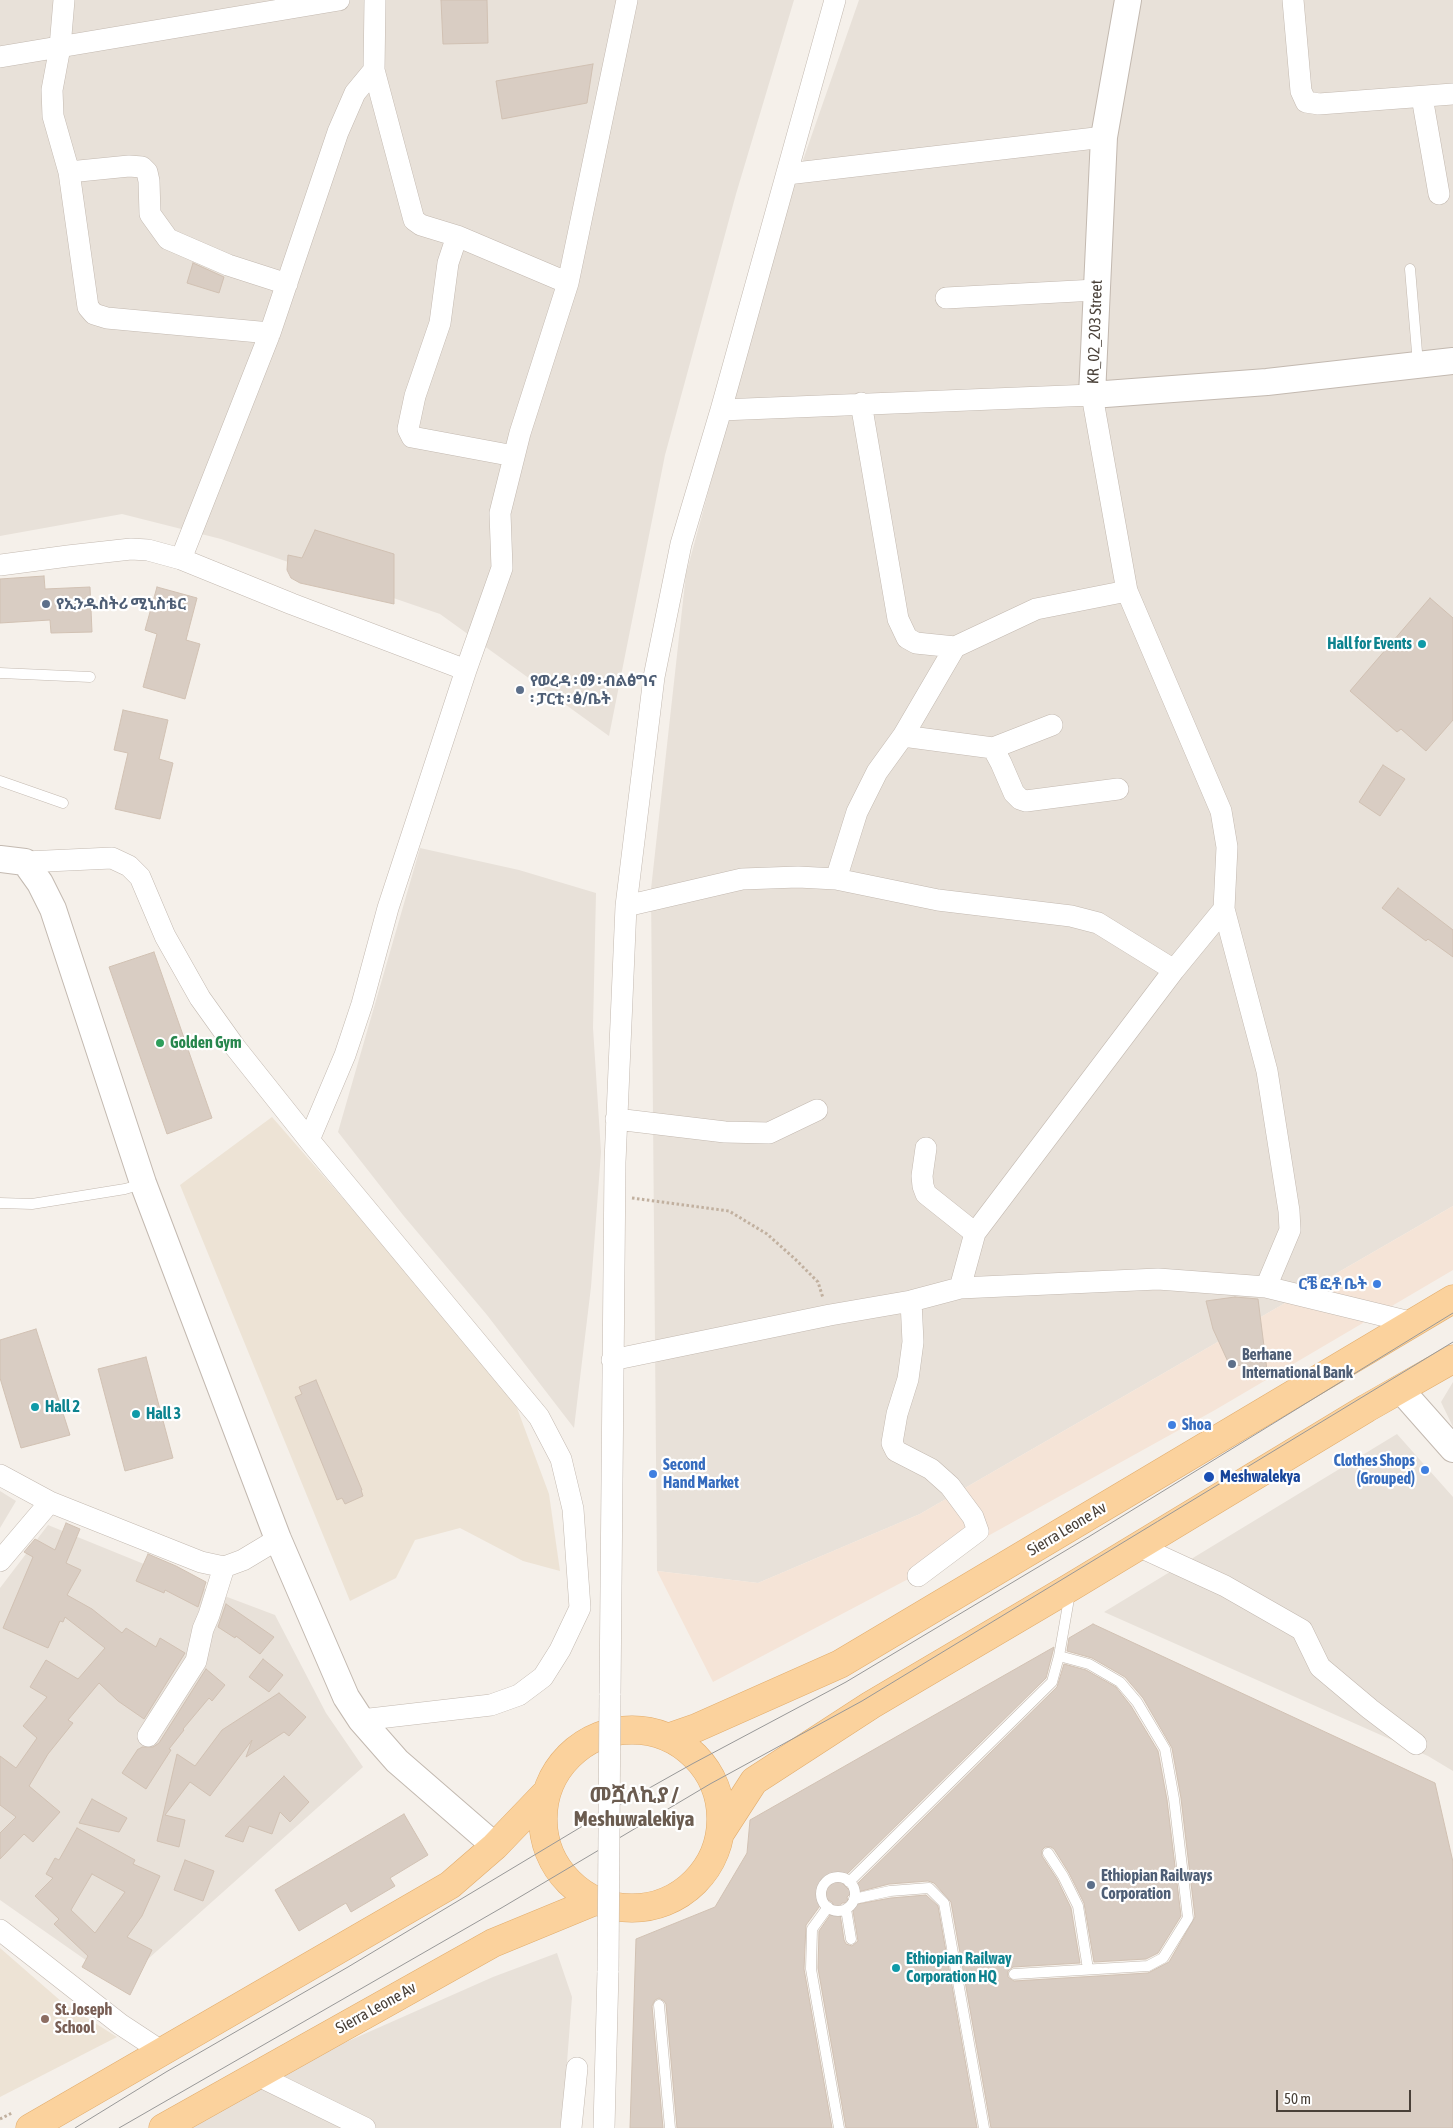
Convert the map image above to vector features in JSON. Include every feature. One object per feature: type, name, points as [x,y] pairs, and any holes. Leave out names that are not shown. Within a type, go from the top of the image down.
[{"type":"main road","name":"Sierra Leone Av","points":[[670,1737],[696,1728],[840,1664],[1453,1299]]},
{"type":"main road","points":[[544,1795],[542,1826],[550,1857],[569,1883],[595,1901],[627,1909],[660,1904],[689,1888],[710,1863],[721,1832],[754,1780],[871,1705],[1453,1359]]},
{"type":"main road","points":[[30,2128],[161,2051],[270,1991],[450,1885],[495,1846],[544,1795],[562,1760],[593,1736],[632,1728],[670,1737],[694,1753],[711,1776],[720,1803],[721,1832]]},
{"type":"main road","name":"Sierra Leone Av","points":[[163,2128],[493,1944],[595,1901]]},
{"type":"street","points":[[64,0],[60,47],[52,90],[53,116],[69,172],[88,307],[94,314],[107,318],[270,332]]},
{"type":"street","points":[[0,57],[340,0]]},
{"type":"street","points":[[375,0],[374,70],[414,220],[421,225],[457,236],[568,283]]},
{"type":"street","points":[[309,1140],[345,1055],[360,1012],[388,908],[466,670],[502,568],[500,513],[514,456],[568,283],[627,0]]},
{"type":"street","points":[[604,2128],[608,1971],[614,1196],[626,906],[655,668],[681,544],[721,410],[835,0]]},
{"type":"street","name":"KR_02_203 Street","points":[[1128,0],[1104,137],[1092,394],[1267,382],[1453,361]]},
{"type":"street","points":[[1293,0],[1301,91],[1306,102],[1319,104],[1453,94]]},
{"type":"street","points":[[181,559],[270,332],[338,132],[355,93],[374,70]]},
{"type":"street","points":[[1422,97],[1439,194]]},
{"type":"street","points":[[787,174],[1104,137]]},
{"type":"street","points":[[69,172],[142,166],[150,182],[150,214],[168,239],[228,265],[287,284]]},
{"type":"street","points":[[457,236],[448,263],[440,323],[414,396],[408,429],[409,434],[412,437],[424,440],[514,456]]},
{"type":"street","points":[[946,298],[1096,290]]},
{"type":"street","points":[[721,410],[1092,394],[1127,591],[1221,811],[1227,847],[1224,910],[1267,1071],[1289,1211],[1290,1230],[1266,1287]]},
{"type":"street","points":[[861,403],[898,619],[902,630],[908,638],[916,643],[955,648],[1036,609],[1127,591]]},
{"type":"street","points":[[0,565],[131,549],[148,550],[181,559],[292,604],[466,670]]},
{"type":"street","points":[[836,879],[857,812],[877,772],[903,736],[955,648]]},
{"type":"street","points":[[903,736],[992,748],[1052,725]]},
{"type":"street","points":[[992,748],[1001,762],[1014,793],[1020,799],[1026,801],[1118,789]]},
{"type":"street","points":[[13,861],[112,858],[129,866],[140,877],[165,936],[200,998],[252,1070],[538,1417],[561,1459],[573,1509],[580,1608],[560,1650],[543,1677],[519,1694],[491,1705],[361,1720]]},
{"type":"street","points":[[13,861],[40,884],[53,909],[143,1183],[278,1539],[346,1697],[361,1720],[397,1761],[495,1846]]},
{"type":"street","points":[[626,906],[742,879],[798,877],[836,879],[938,900],[1071,916],[1098,923],[1174,970]]},
{"type":"street","points":[[960,1288],[975,1232],[1174,970],[1224,910]]},
{"type":"street","points":[[616,1119],[725,1132],[769,1133],[817,1110]]},
{"type":"street","points":[[926,1148],[922,1176],[926,1194],[975,1232]]},
{"type":"street","points":[[612,1360],[830,1315],[911,1301],[960,1288],[1158,1278],[1266,1287],[1414,1323]]},
{"type":"street","points":[[911,1301],[913,1342],[908,1379],[897,1414],[892,1443],[896,1452],[931,1469],[950,1486],[973,1517],[978,1531],[918,1576]]},
{"type":"street","points":[[1400,1389],[1453,1449]]},
{"type":"street","points":[[0,1475],[50,1502],[201,1562],[224,1566],[242,1560],[278,1539]]},
{"type":"street","points":[[0,1561],[50,1502]]},
{"type":"street","points":[[1138,1546],[1224,1586],[1302,1630],[1320,1667],[1416,1744]]},
{"type":"street","points":[[148,1736],[196,1661],[203,1629],[224,1566]]},
{"type":"street","points":[[0,1930],[120,2024],[161,2051]]},
{"type":"street","points":[[571,2128],[576,2068]]},
{"type":"street","points":[[257,2075],[365,2128]]},
{"type":"lane","points":[[1410,270],[1418,365]]},
{"type":"lane","points":[[0,673],[90,677]]},
{"type":"lane","points":[[0,781],[63,803]]},
{"type":"lane","points":[[0,1203],[32,1204],[125,1189],[143,1183]]},
{"type":"lane","points":[[849,1882],[1052,1682],[1059,1656],[1071,1587]]},
{"type":"lane","points":[[1014,1974],[1148,1966],[1163,1958],[1188,1918],[1174,1799],[1165,1749],[1137,1702],[1120,1682],[1089,1664],[1059,1656]]},
{"type":"lane","points":[[1048,1853],[1063,1876],[1078,1906],[1088,1969]]},
{"type":"lane","points":[[836,1877],[849,1882],[855,1892],[854,1899],[846,1909],[834,1910],[828,1907],[821,1896],[825,1884],[836,1877]]},
{"type":"lane","points":[[854,1899],[890,1891],[929,1888],[944,1904],[984,2128]]},
{"type":"lane","points":[[828,1907],[812,1930],[811,1969],[839,2128]]},
{"type":"lane","points":[[846,1909],[851,1939]]},
{"type":"lane","points":[[660,2005],[670,2128]]},
{"type":"path","points":[[614,1196],[729,1211],[767,1234],[818,1282],[830,1315]]},
{"type":"shaded area","points":[[0,0],[794,0],[736,194],[665,455],[609,736],[440,614],[221,539],[122,514],[0,536]]},
{"type":"shaded area","points":[[859,0],[1453,0],[1453,1206],[920,1514],[758,1583],[657,1571],[651,889],[686,574],[781,223]]},
{"type":"shaded area","points":[[420,848],[519,870],[596,893],[593,1028],[601,1152],[591,1287],[574,1428],[487,1315],[403,1215],[338,1132]]},
{"type":"shaded area","points":[[272,1117],[476,1351],[517,1408],[549,1494],[560,1571],[523,1561],[460,1528],[415,1540],[396,1578],[350,1601],[180,1185]]},
{"type":"shaded area","points":[[1453,1206],[1453,1270],[1215,1410],[950,1557],[713,1682],[657,1571],[758,1583],[920,1514]]},
{"type":"shaded area","points":[[1453,1382],[1453,1427],[1441,1402]]},
{"type":"shaded area","points":[[1397,1434],[1453,1497],[1453,1771],[1428,1756],[1104,1612]]},
{"type":"shaded area","points":[[0,1491],[16,1501],[0,1528]]},
{"type":"shaded area","points":[[48,1525],[275,1615],[326,1713],[363,1767],[120,1984],[0,1900],[0,1588]]},
{"type":"shaded area","name":"St. Joseph School","points":[[0,1948],[62,2002],[117,2037],[0,2097]]},
{"type":"shaded area","points":[[557,1953],[572,1997],[562,2128],[186,2128],[319,2054],[493,1977]]},
{"type":"building","points":[[441,0],[487,0],[488,43],[443,44]]},
{"type":"building","points":[[593,64],[587,103],[502,119],[496,81]]},
{"type":"building","points":[[193,263],[224,277],[219,293],[187,283]]},
{"type":"building","points":[[315,530],[394,554],[394,604],[300,583],[291,578],[287,570],[288,555],[302,558]]},
{"type":"building","name":"የኢንዱስትሪ ሚኒስቴር","points":[[44,576],[45,589],[90,587],[92,632],[51,633],[50,620],[0,623],[0,579]]},
{"type":"building","points":[[157,587],[197,598],[186,640],[200,644],[185,699],[143,687],[157,634],[145,630]]},
{"type":"building","name":"Hall for Events","points":[[1430,598],[1453,618],[1453,720],[1426,751],[1401,729],[1397,732],[1350,691]]},
{"type":"building","points":[[123,710],[168,720],[159,759],[173,763],[160,819],[115,809],[128,753],[114,750]]},
{"type":"building","points":[[1383,765],[1405,779],[1380,816],[1359,802]]},
{"type":"building","points":[[1398,888],[1453,930],[1453,957],[1428,939],[1426,941],[1382,908]]},
{"type":"building","name":"Golden Gym","points":[[154,952],[212,1118],[167,1134],[109,967]]},
{"type":"building","points":[[1235,1297],[1258,1299],[1267,1370],[1252,1372],[1250,1367],[1229,1364],[1213,1329],[1206,1301]]},
{"type":"building","name":"Hall 2","points":[[36,1329],[70,1435],[21,1448],[0,1378],[0,1340]]},
{"type":"building","name":"Hall 3","points":[[146,1357],[173,1458],[125,1471],[98,1369]]},
{"type":"building","points":[[316,1380],[362,1490],[363,1496],[345,1504],[342,1498],[337,1500],[295,1397],[302,1394],[299,1387]]},
{"type":"building","points":[[66,1523],[80,1529],[66,1563],[81,1570],[67,1595],[92,1609],[122,1633],[126,1628],[156,1647],[160,1638],[185,1653],[144,1719],[118,1701],[99,1683],[68,1720],[73,1723],[48,1754],[29,1786],[60,1812],[33,1842],[24,1834],[0,1859],[0,1833],[16,1817],[0,1805],[0,1756],[16,1768],[37,1738],[23,1726],[47,1697],[30,1687],[46,1660],[78,1679],[105,1648],[65,1617],[63,1622],[60,1621],[48,1648],[3,1628],[33,1557],[24,1552],[35,1539],[55,1550]]},
{"type":"building","points":[[148,1554],[206,1582],[198,1607],[165,1590],[164,1593],[136,1581]]},
{"type":"building","points":[[226,1604],[274,1637],[260,1654],[236,1636],[235,1638],[218,1627]]},
{"type":"building","name":"Ethiopian Railways Corporation","points":[[1093,1624],[1435,1783],[1453,1862],[1453,2128],[991,2128],[951,1902],[934,1883],[928,1881],[889,1884],[850,1894],[847,1897],[848,1903],[842,1903],[839,1907],[844,1940],[846,1944],[852,1946],[858,1941],[852,1905],[891,1898],[926,1895],[938,1906],[977,2128],[846,2128],[818,1968],[819,1931],[835,1908],[832,1902],[828,1900],[822,1903],[806,1925],[804,1969],[832,2128],[677,2128],[666,2004],[659,1998],[655,2000],[652,2006],[663,2128],[630,2128],[636,1939],[715,1907],[747,1853],[750,1820],[1054,1647],[1046,1678],[844,1877],[843,1884],[848,1889],[854,1887],[1057,1687],[1064,1664],[1086,1670],[1116,1687],[1131,1706],[1158,1751],[1167,1800],[1181,1916],[1158,1953],[1146,1959],[1094,1962],[1084,1903],[1054,1849],[1045,1847],[1042,1850],[1042,1856],[1057,1879],[1071,1908],[1080,1963],[1013,1967],[1008,1971],[1008,1977],[1014,1981],[1148,1973],[1169,1962],[1195,1917],[1181,1798],[1172,1748],[1143,1698],[1125,1677],[1092,1658],[1067,1651],[1069,1638]]},
{"type":"building","points":[[263,1659],[283,1675],[269,1692],[249,1677]]},
{"type":"building","points":[[206,1669],[225,1685],[212,1701],[209,1698],[183,1729],[146,1789],[122,1773],[138,1749],[153,1747],[159,1743]]},
{"type":"building","points":[[279,1693],[306,1717],[289,1736],[284,1732],[246,1757],[252,1740],[210,1796],[190,1782],[165,1815],[185,1820],[179,1847],[157,1841],[177,1754],[195,1766],[222,1730]]},
{"type":"building","points":[[284,1776],[309,1802],[290,1822],[280,1812],[272,1834],[249,1826],[243,1842],[225,1836]]},
{"type":"building","points":[[92,1799],[127,1818],[119,1832],[79,1823]]},
{"type":"building","points":[[404,1814],[428,1855],[390,1878],[395,1886],[351,1912],[346,1903],[299,1931],[275,1890]]},
{"type":"building","points":[[77,1828],[135,1860],[133,1864],[160,1876],[142,1916],[127,1937],[152,1950],[130,1995],[82,1967],[88,1956],[54,1924],[59,1919],[35,1896],[53,1878],[46,1874],[55,1858],[59,1860]],"holes":[[[92,1874],[125,1892],[95,1933],[71,1910]]]},
{"type":"building","points":[[185,1860],[214,1871],[203,1901],[174,1890]]},
{"type":"tram line","points":[[75,2128],[166,2072],[348,1967],[596,1818],[692,1764],[846,1682],[1090,1536],[1453,1313]]},
{"type":"tram line","points":[[119,2128],[503,1907],[710,1784],[862,1701],[1453,1342]]},
{"type":"place","name":"የኢንዱስትሪ ሚኒስቴር","points":[[46,604]]},
{"type":"place","name":"Hall for Events","points":[[1422,644]]},
{"type":"place","name":"የወረዳ ፡ 09 ፡ ብልፅግና ፡ ፓርቲ ፡ ፅ/ቤት","points":[[520,690]]},
{"type":"place","name":"Golden Gym","points":[[160,1043]]},
{"type":"place","name":"ርቼ ፎቶ ቤት","points":[[1377,1284]]},
{"type":"place","name":"Berhane International Bank","points":[[1232,1364]]},
{"type":"place","name":"Hall 2","points":[[35,1407]]},
{"type":"place","name":"Hall 3","points":[[136,1414]]},
{"type":"place","name":"Shoa","points":[[1172,1425]]},
{"type":"place","name":"Clothes Shops (Grouped)","points":[[1425,1470]]},
{"type":"place","name":"Second Hand Market","points":[[653,1474]]},
{"type":"place","name":"Meshwalekya","points":[[1209,1477]]},
{"type":"place","name":"Ethiopian Railways Corporation","points":[[1091,1885]]},
{"type":"place","name":"Ethiopian Railway Corporation HQ","points":[[896,1968]]},
{"type":"place","name":"St. Joseph School","points":[[45,2019]]},
{"type":"district","name":"መሿለኪያ / Meshuwalekiya","points":[[634,1807]]}]
